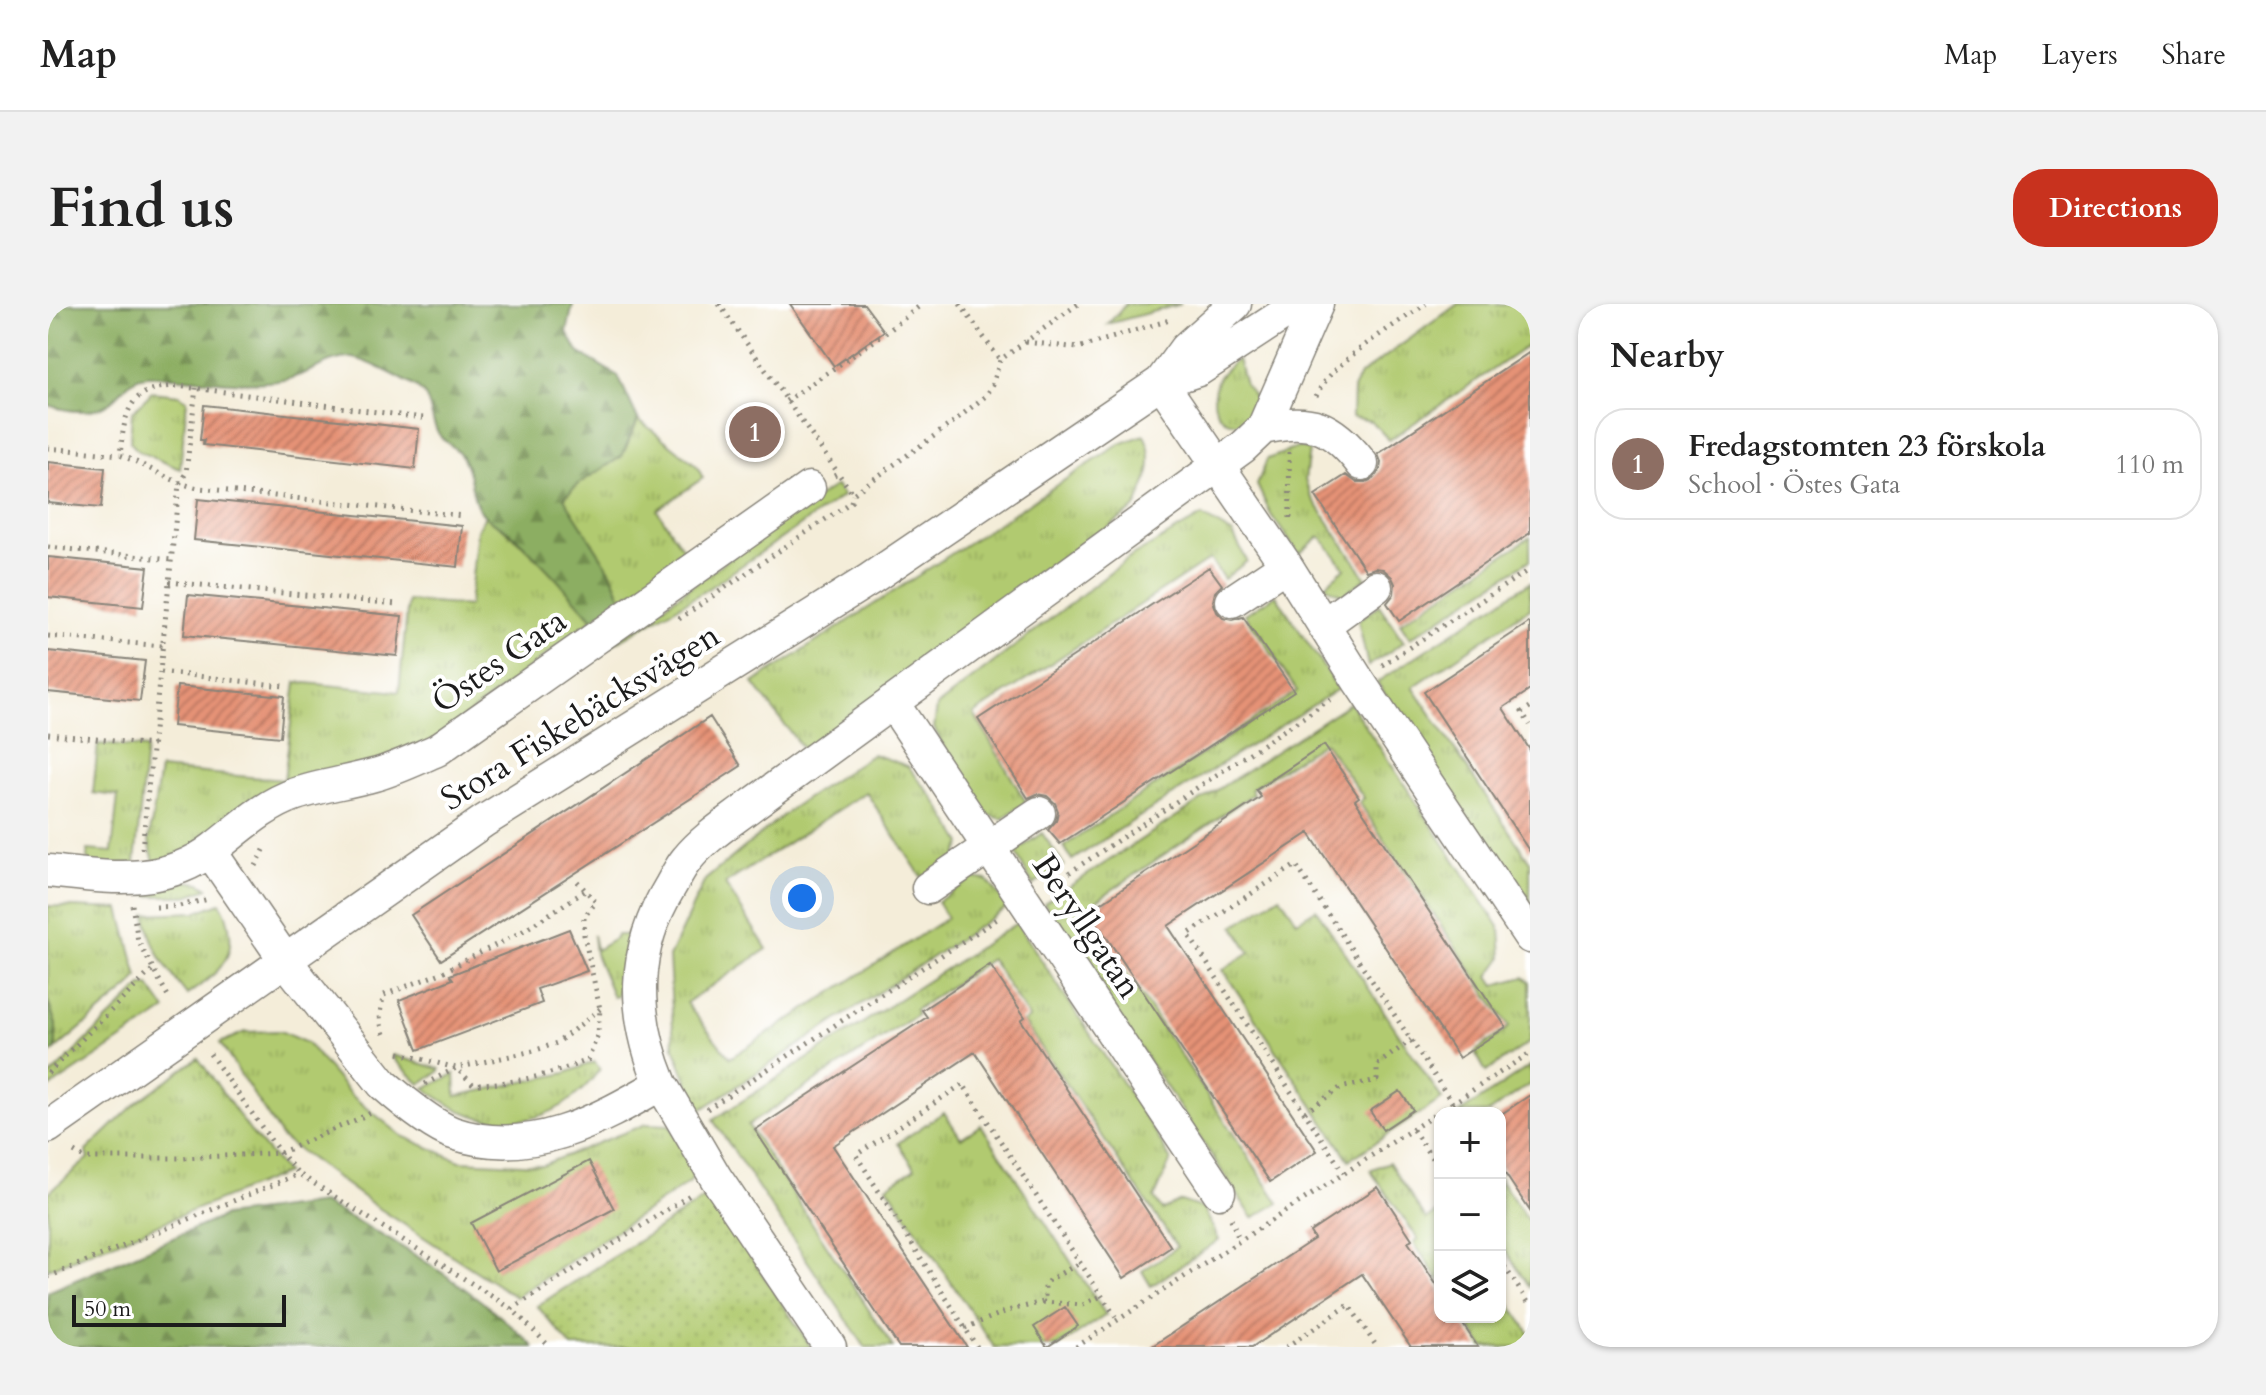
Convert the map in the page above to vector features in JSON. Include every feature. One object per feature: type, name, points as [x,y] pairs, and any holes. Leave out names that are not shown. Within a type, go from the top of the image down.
[{"type":"street","name":"Stora Fiskebäcksvägen","points":[[1161,382],[1185,349],[1235,304]]},
{"type":"street","name":"Stora Fiskebäcksvägen","points":[[48,1127],[544,781],[870,579],[1161,382],[1198,370],[1299,304]]},
{"type":"street","points":[[1287,424],[1317,304]]},
{"type":"street","points":[[1161,382],[1286,565],[1358,680],[1530,937]]},
{"type":"street","points":[[830,1347],[683,1125],[648,1053],[639,988],[643,951],[657,907],[687,859],[713,834],[1243,447],[1287,424],[1328,429],[1349,447],[1362,464]]},
{"type":"street","name":"Östes Gata","points":[[48,871],[134,878],[171,870],[210,851],[243,824],[283,800],[377,774],[437,750],[809,488]]},
{"type":"street","points":[[1232,601],[1286,565]]},
{"type":"street","points":[[1325,624],[1376,587]]},
{"type":"street","name":"Beryllgatan","points":[[892,702],[1219,1192]]},
{"type":"street","points":[[928,888],[1039,813]]},
{"type":"street","points":[[210,851],[285,960],[383,1084],[401,1100],[452,1133],[503,1143],[541,1139],[581,1127],[661,1084]]},
{"type":"path","points":[[719,304],[853,494],[987,395],[1000,360],[1078,304]]},
{"type":"path","points":[[786,401],[887,332],[922,304]]},
{"type":"path","points":[[960,304],[1000,360]]},
{"type":"path","points":[[1290,519],[1287,424],[1311,407],[1325,381],[1367,344],[1426,304]]},
{"type":"path","points":[[1026,342],[1078,348],[1175,318]]},
{"type":"path","points":[[120,455],[129,407],[140,394],[157,387],[196,388],[423,418]]},
{"type":"path","points":[[168,996],[138,941],[134,878],[153,745],[179,484],[186,473],[196,388]]},
{"type":"path","points":[[48,448],[120,455],[150,467],[179,484],[464,516]]},
{"type":"path","points":[[809,488],[838,473]]},
{"type":"path","points":[[48,547],[172,560]]},
{"type":"path","points":[[683,1125],[1530,569]]},
{"type":"path","points":[[169,582],[397,604]]},
{"type":"path","points":[[48,636],[163,646]]},
{"type":"path","points":[[161,672],[284,686]]},
{"type":"path","points":[[1530,707],[1522,712],[1530,725]]},
{"type":"path","points":[[48,734],[153,745]]},
{"type":"path","points":[[1344,1173],[1188,934],[1296,865],[1453,1104]]},
{"type":"path","points":[[393,1052],[456,1068],[473,1084],[523,1080],[561,1071],[588,1060],[598,1034],[600,1009],[584,935],[584,917],[596,902],[576,880]]},
{"type":"path","points":[[386,1038],[380,1024],[384,995],[441,973],[523,931],[585,891]]},
{"type":"path","points":[[48,1073],[153,969]]},
{"type":"path","points":[[74,1152],[84,1158],[183,1158],[280,1153],[401,1100],[456,1068],[557,1043],[600,1009]]},
{"type":"path","points":[[1305,1112],[1340,1088],[1377,1080],[1377,1065],[1411,1040]]},
{"type":"path","points":[[1076,1347],[1530,1053]]},
{"type":"path","points":[[210,1054],[280,1153],[299,1174],[512,1309],[550,1347]]},
{"type":"path","points":[[977,1347],[856,1155],[963,1084],[1117,1319]]},
{"type":"path","points":[[1413,1130],[1434,1161]]},
{"type":"path","points":[[48,1277],[299,1174]]},
{"type":"path","points":[[512,1309],[716,1178]]},
{"type":"path","points":[[1043,1302],[1049,1280],[1080,1263]]},
{"type":"path","points":[[1506,1269],[1530,1305]]},
{"type":"path","points":[[965,1328],[1007,1311],[1043,1302],[1083,1305],[1101,1296]]},
{"type":"path","points":[[1286,1347],[1349,1305],[1377,1347]]},
{"type":"green space","points":[[48,304],[573,304],[567,332],[578,352],[618,376],[638,419],[622,456],[578,484],[564,498],[611,572],[622,598],[593,619],[523,545],[486,517],[476,501],[463,458],[437,432],[423,393],[389,372],[353,358],[343,358],[293,378],[268,382],[147,376],[128,384],[114,399],[100,407],[85,411],[62,409],[48,405]]},
{"type":"green space","points":[[1126,304],[1181,304],[1108,324]]},
{"type":"green space","points":[[1458,304],[1530,304],[1530,344],[1389,440],[1371,421],[1352,417],[1353,389],[1360,375]]},
{"type":"green space","points":[[1238,359],[1245,385],[1259,402],[1246,421],[1236,423],[1228,421],[1217,411],[1214,395],[1219,377]]},
{"type":"green space","points":[[152,392],[179,395],[187,400],[180,469],[138,451],[130,442],[132,412]]},
{"type":"green space","points":[[638,419],[696,465],[703,478],[657,510],[689,558],[622,598],[611,572],[563,498],[578,484],[622,456]]},
{"type":"green space","points":[[1144,435],[1150,463],[1147,481],[1135,508],[803,749],[753,683],[1120,444]]},
{"type":"green space","points":[[1299,447],[1309,450],[1305,480],[1311,496],[1366,578],[1343,595],[1324,586],[1345,568],[1320,536],[1299,554],[1271,515],[1257,485],[1267,459]]},
{"type":"green space","points":[[836,486],[843,496],[706,590],[597,654],[799,508]]},
{"type":"green space","points":[[485,516],[529,550],[593,619],[439,737],[196,849],[154,863],[149,840],[160,769],[284,780],[296,682],[399,692],[408,601],[469,606],[477,530]]},
{"type":"green space","points":[[1202,516],[1233,534],[1247,561],[1224,579],[1210,559],[974,714],[1026,802],[1002,819],[988,815],[960,777],[934,728],[937,706],[1132,556]]},
{"type":"green space","points":[[1530,537],[1530,560],[1410,638],[1400,623]]},
{"type":"green space","points":[[1530,582],[1530,608],[1413,687],[1530,862],[1530,912],[1377,682]]},
{"type":"green space","points":[[1276,595],[1338,689],[1072,860],[1064,846],[1297,691],[1245,614]]},
{"type":"green space","points":[[1379,605],[1404,642],[1368,666],[1358,621]]},
{"type":"green space","points":[[1350,703],[1500,928],[1502,958],[1489,976],[1495,985],[1524,977],[1530,982],[1530,1042],[1486,1072],[1475,1052],[1509,1027],[1359,802],[1364,798],[1324,742],[1251,789],[1253,794],[1084,909],[1279,1203],[1253,1218],[1044,903]]},
{"type":"green space","points":[[98,744],[146,748],[135,863],[93,865],[87,859],[88,850],[112,852],[118,796],[93,793]]},
{"type":"green space","points":[[873,754],[908,766],[937,802],[962,843],[956,857],[922,878],[866,792],[725,884],[767,949],[686,1003],[730,1058],[947,918],[937,902],[973,878],[987,880],[1008,907],[699,1111],[674,1047],[669,957],[705,880],[792,808]]},
{"type":"green space","points":[[1042,833],[1064,865],[1033,885],[1015,852]]},
{"type":"green space","points":[[185,881],[200,883],[208,888],[187,896],[149,896],[144,893]]},
{"type":"green space","points":[[1280,896],[1297,921],[1316,909],[1442,1099],[1349,1160],[1223,970],[1250,952],[1234,926]]},
{"type":"green space","points":[[220,903],[229,926],[228,954],[218,970],[187,995],[155,948],[146,914],[196,912]]},
{"type":"green space","points":[[48,906],[120,909],[138,977],[56,1049],[56,1025],[48,1001]]},
{"type":"green space","points":[[1017,923],[1171,1160],[1154,1198],[1162,1210],[1181,1201],[1204,1209],[1219,1240],[1151,1286],[1142,1271],[1177,1247],[1024,1022],[1029,1018],[991,959],[915,1010],[917,1015],[748,1125],[893,1347],[865,1347],[713,1120]]},
{"type":"green space","points":[[629,929],[617,996],[613,997],[595,954],[593,935],[596,950],[617,935],[625,935]]},
{"type":"green space","points":[[142,986],[149,986],[166,1010],[48,1089],[48,1078]]},
{"type":"green space","points":[[48,1001],[56,1025],[56,1049],[48,1056]]},
{"type":"green space","points":[[280,1031],[307,1043],[351,1095],[402,1136],[460,1161],[542,1165],[646,1124],[669,1125],[696,1169],[690,1182],[516,1297],[374,1205],[282,1138],[220,1043],[245,1032]]},
{"type":"green space","points":[[393,1055],[440,1069],[440,1071],[420,1084]]},
{"type":"green space","points":[[198,1058],[250,1131],[286,1173],[48,1269],[48,1193],[89,1158],[86,1151],[137,1102]]},
{"type":"green space","points":[[594,1062],[600,1069],[582,1090],[540,1116],[518,1120],[494,1120],[471,1115],[425,1088],[455,1074],[456,1096],[566,1073]]},
{"type":"green space","points":[[1530,1066],[1530,1084],[1497,1107],[1469,1107]]},
{"type":"green space","points":[[944,1112],[961,1138],[981,1125],[1106,1315],[1058,1347],[994,1347],[887,1186],[915,1168],[898,1143]]},
{"type":"green space","points":[[1389,1162],[1426,1219],[1434,1214],[1434,1273],[1414,1243],[1418,1239],[1370,1170]]},
{"type":"green space","points":[[1506,1188],[1530,1224],[1530,1287],[1506,1252]]},
{"type":"green space","points":[[710,1195],[811,1347],[572,1347],[537,1306]]},
{"type":"green space","points":[[322,1203],[378,1233],[460,1285],[534,1347],[48,1347],[48,1292],[224,1216]]},
{"type":"green space","points":[[1506,1298],[1530,1334],[1530,1347],[1483,1347],[1467,1323],[1506,1323]]},
{"type":"building","points":[[790,304],[864,304],[884,331],[834,366]]},
{"type":"building","points":[[1530,352],[1530,533],[1399,621],[1387,603],[1394,594],[1392,577],[1383,569],[1366,571],[1315,495],[1346,475],[1356,482],[1373,479],[1380,470],[1378,454]]},
{"type":"building","points":[[204,405],[419,429],[415,469],[203,445],[204,440],[200,440]]},
{"type":"building","points":[[48,462],[105,468],[101,508],[48,503]]},
{"type":"building","points":[[198,499],[462,526],[458,567],[194,540]]},
{"type":"building","points":[[48,557],[148,567],[143,607],[48,597]]},
{"type":"building","points":[[1209,567],[1222,585],[1215,592],[1213,601],[1217,612],[1223,618],[1232,620],[1243,617],[1294,691],[1060,844],[1048,830],[1056,821],[1058,811],[1055,803],[1047,796],[1037,794],[1028,798],[978,719]]},
{"type":"building","points":[[188,595],[402,616],[397,656],[184,635]]},
{"type":"building","points":[[1530,622],[1530,690],[1503,708],[1530,750],[1530,852],[1424,692]]},
{"type":"building","points":[[48,651],[145,661],[140,701],[48,692]]},
{"type":"building","points":[[177,686],[284,696],[280,737],[173,726]]},
{"type":"building","points":[[710,717],[741,766],[441,960],[411,915]]},
{"type":"building","points":[[1324,745],[1359,797],[1355,800],[1506,1027],[1459,1058],[1309,833],[1168,926],[1317,1151],[1270,1182],[1089,911],[1261,797],[1256,790]]},
{"type":"building","points":[[569,929],[587,971],[537,989],[542,1003],[418,1050],[399,1000],[453,979],[450,975]]},
{"type":"building","points":[[990,965],[1025,1017],[1021,1020],[1171,1247],[1124,1278],[975,1052],[833,1146],[967,1347],[899,1347],[755,1130],[927,1017],[922,1010]]},
{"type":"building","points":[[1400,1091],[1413,1110],[1383,1130],[1370,1111]]},
{"type":"building","points":[[1530,1095],[1530,1211],[1506,1175],[1506,1111]]},
{"type":"building","points":[[589,1161],[614,1209],[496,1271],[471,1223]]},
{"type":"building","points":[[1378,1187],[1412,1239],[1408,1242],[1434,1281],[1434,1323],[1462,1323],[1478,1347],[1411,1347],[1362,1274],[1252,1347],[1151,1347],[1314,1239],[1310,1232]]},
{"type":"building","points":[[1065,1307],[1078,1326],[1047,1347],[1034,1327]]},
{"type":"place","name":"Fredagstomten 23 förskola","points":[[755,432]]}]
